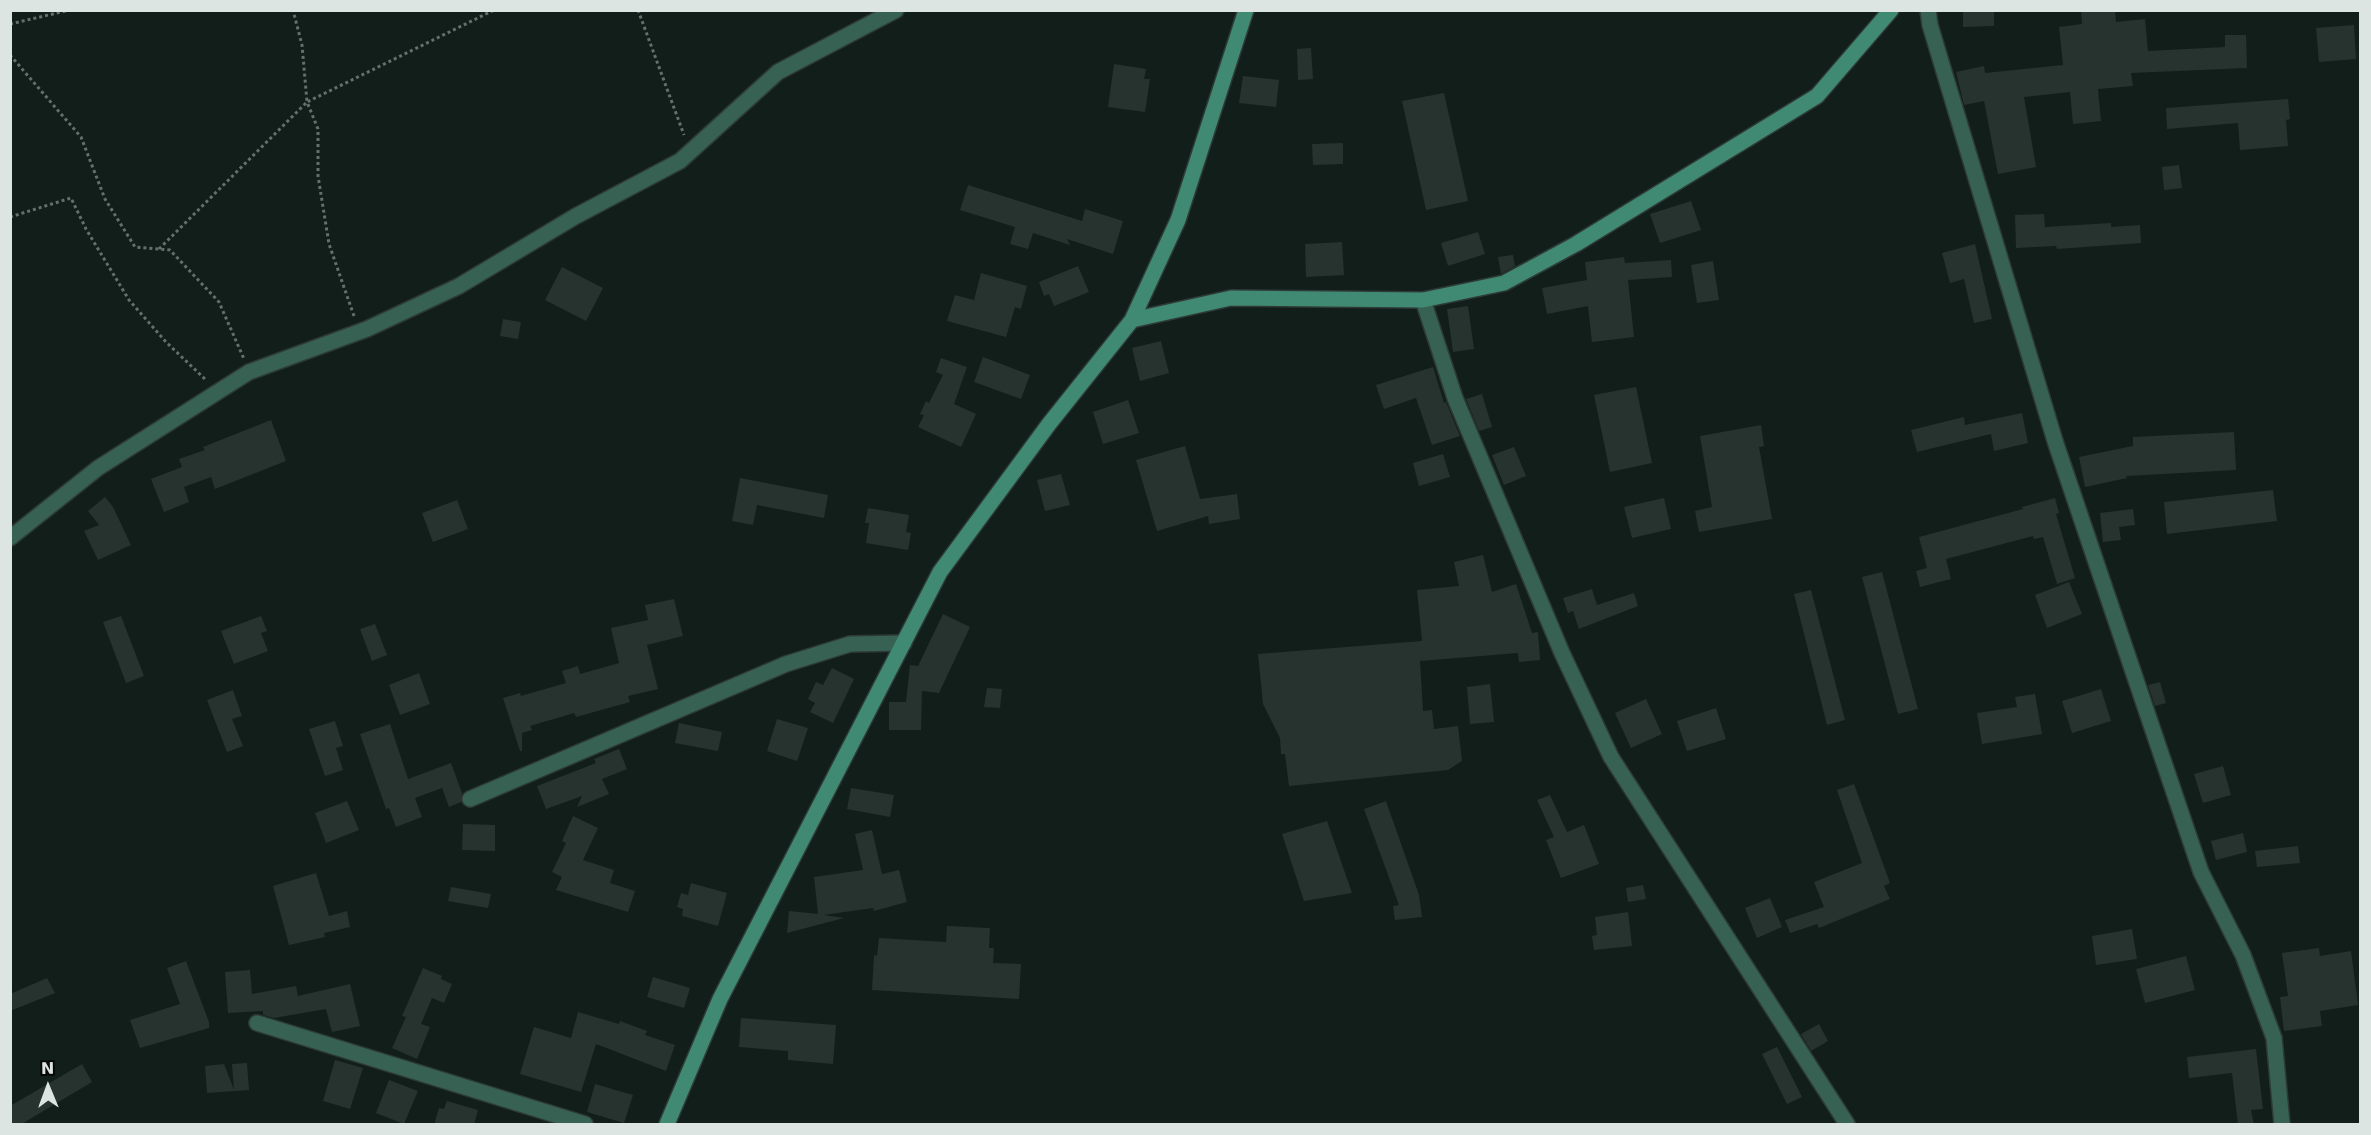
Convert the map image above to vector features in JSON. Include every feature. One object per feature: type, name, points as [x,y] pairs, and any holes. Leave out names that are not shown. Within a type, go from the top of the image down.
[{"type":"street","points":[[10,538],[98,468],[249,372],[360,332],[459,286],[576,216],[680,161],[778,72],[896,10]]},
{"type":"street","points":[[668,1125],[720,999],[940,572],[1049,424],[1132,320],[1178,220],[1246,10]]},
{"type":"street","points":[[1132,320],[1231,298],[1423,300],[1504,283],[1576,244],[1817,96],[1892,10]]},
{"type":"street","points":[[1928,10],[1933,36],[2055,441],[2201,872],[2243,955],[2274,1038],[2282,1125]]},
{"type":"street","points":[[1423,300],[1455,398],[1562,653],[1611,758],[1847,1125]]},
{"type":"street","points":[[470,799],[786,664],[850,644],[904,643]]},
{"type":"street","points":[[257,1023],[585,1125]]},
{"type":"path","points":[[10,24],[70,10]]},
{"type":"path","points":[[293,10],[302,45],[307,102],[318,129],[318,176],[329,244],[360,332]]},
{"type":"path","points":[[159,249],[307,102],[494,10]]},
{"type":"path","points":[[638,10],[690,152]]},
{"type":"path","points":[[10,55],[81,137],[105,199],[135,247],[170,250],[219,302],[249,372]]},
{"type":"path","points":[[10,217],[71,198],[86,229],[129,300],[166,342],[218,392]]},
{"type":"building","points":[[1963,10],[1994,10],[1994,26],[1963,27]]},
{"type":"building","points":[[2081,10],[2115,10],[2116,22],[2145,19],[2148,51],[2225,47],[2225,35],[2246,35],[2247,68],[2131,73],[2133,86],[2098,89],[2101,121],[2073,124],[2070,92],[2024,97],[2036,167],[1998,174],[1984,101],[1964,105],[1956,72],[1984,66],[1985,73],[2063,65],[2059,27],[2082,24]]},
{"type":"building","points":[[2354,25],[2356,59],[2319,62],[2316,28]]},
{"type":"building","points":[[1311,48],[1313,79],[1298,80],[1297,49]]},
{"type":"building","points":[[1114,64],[1146,69],[1144,79],[1150,79],[1145,112],[1108,107]]},
{"type":"building","points":[[1243,76],[1279,80],[1276,107],[1239,103]]},
{"type":"building","points":[[1444,93],[1468,201],[1426,210],[1402,101]]},
{"type":"building","points":[[2288,99],[2290,119],[2286,120],[2288,146],[2240,150],[2238,123],[2167,129],[2166,108]]},
{"type":"building","points":[[1343,143],[1343,164],[1313,165],[1312,144]]},
{"type":"building","points":[[2179,165],[2182,188],[2164,190],[2162,167]]},
{"type":"building","points":[[968,185],[1082,221],[1085,209],[1123,221],[1113,254],[1067,239],[1070,245],[1033,233],[1028,249],[1010,244],[1015,227],[960,210]]},
{"type":"building","points":[[1691,201],[1701,230],[1660,243],[1650,214]]},
{"type":"building","points":[[2044,214],[2045,227],[2111,223],[2111,227],[2140,225],[2141,243],[2057,249],[2056,246],[2016,248],[2015,215]]},
{"type":"building","points":[[1478,232],[1485,254],[1448,266],[1441,243]]},
{"type":"building","points":[[1342,242],[1344,275],[1306,277],[1305,244]]},
{"type":"building","points":[[1975,244],[1992,319],[1974,323],[1964,279],[1950,283],[1942,253]]},
{"type":"building","points":[[1513,255],[1515,266],[1501,274],[1498,257]]},
{"type":"building","points":[[1624,257],[1625,263],[1671,260],[1672,277],[1628,280],[1634,337],[1592,342],[1588,306],[1547,314],[1542,288],[1587,280],[1585,262]]},
{"type":"building","points":[[1713,261],[1719,300],[1697,303],[1691,265]]},
{"type":"building","points":[[1078,266],[1089,292],[1054,306],[1049,294],[1044,296],[1039,282]]},
{"type":"building","points":[[562,267],[603,288],[586,321],[545,300]]},
{"type":"building","points":[[981,273],[1027,286],[1021,309],[1015,307],[1006,337],[947,321],[955,295],[974,300]]},
{"type":"building","points":[[1468,306],[1474,349],[1453,352],[1447,309]]},
{"type":"building","points":[[503,319],[521,322],[518,339],[500,336]]},
{"type":"building","points":[[1161,341],[1169,373],[1140,381],[1132,348]]},
{"type":"building","points":[[983,357],[1030,375],[1021,399],[974,382]]},
{"type":"building","points":[[941,358],[967,367],[954,404],[976,414],[961,447],[918,427],[924,415],[920,414],[926,401],[929,403],[943,375],[936,372]]},
{"type":"building","points":[[1433,367],[1444,403],[1446,402],[1460,436],[1432,445],[1416,398],[1384,409],[1376,385]]},
{"type":"building","points":[[1636,387],[1652,463],[1610,472],[1594,395]]},
{"type":"building","points":[[1482,394],[1492,427],[1479,431],[1466,399]]},
{"type":"building","points":[[1128,400],[1139,433],[1103,444],[1093,412]]},
{"type":"building","points":[[2022,413],[2028,443],[1994,451],[1991,434],[1917,452],[1911,430],[1964,417],[1965,425]]},
{"type":"building","points":[[271,420],[286,461],[215,489],[211,477],[184,487],[189,502],[164,512],[151,479],[182,467],[179,459],[205,450],[203,447]]},
{"type":"building","points":[[1761,425],[1764,446],[1759,447],[1772,519],[1699,532],[1695,511],[1712,507],[1700,436]]},
{"type":"building","points":[[2234,432],[2236,470],[2126,476],[2127,478],[2085,487],[2079,457],[2133,446],[2133,437]]},
{"type":"building","points":[[1185,446],[1200,499],[1237,494],[1240,519],[1209,524],[1208,516],[1157,531],[1136,460]]},
{"type":"building","points":[[1514,447],[1526,476],[1504,485],[1492,455]]},
{"type":"building","points":[[1443,454],[1450,477],[1419,486],[1413,463]]},
{"type":"building","points":[[1061,474],[1070,505],[1045,511],[1037,480]]},
{"type":"building","points":[[740,478],[828,495],[824,518],[757,505],[753,525],[732,521]]},
{"type":"building","points":[[2273,490],[2277,521],[2167,534],[2164,502]]},
{"type":"building","points":[[105,497],[113,507],[131,545],[98,560],[84,531],[99,525],[88,511]]},
{"type":"building","points":[[1664,498],[1671,529],[1632,538],[1624,507]]},
{"type":"building","points":[[2055,498],[2059,513],[2056,514],[2075,578],[2057,584],[2043,537],[2034,539],[2033,536],[1946,559],[1951,579],[1920,587],[1916,571],[1927,568],[1919,537]]},
{"type":"building","points":[[457,500],[468,529],[433,542],[422,513]]},
{"type":"building","points":[[868,508],[909,515],[906,532],[911,533],[908,550],[866,543],[869,523],[865,523]]},
{"type":"building","points":[[2133,509],[2135,525],[2119,527],[2121,540],[2103,542],[2100,513]]},
{"type":"building","points":[[1483,555],[1492,592],[1516,584],[1532,633],[1538,632],[1540,660],[1519,662],[1518,653],[1420,661],[1423,711],[1432,710],[1434,729],[1458,726],[1462,761],[1448,770],[1289,786],[1285,754],[1281,754],[1280,738],[1263,704],[1258,654],[1422,641],[1417,590],[1459,586],[1454,562]]},
{"type":"building","points":[[1882,572],[1918,709],[1898,714],[1862,577]]},
{"type":"building","points":[[2069,582],[2082,614],[2047,628],[2035,595]]},
{"type":"building","points":[[1592,589],[1597,605],[1634,593],[1638,606],[1579,629],[1573,611],[1568,613],[1563,598]]},
{"type":"building","points":[[1811,590],[1845,720],[1827,725],[1794,594]]},
{"type":"building","points":[[674,599],[683,636],[647,645],[658,689],[628,696],[630,702],[576,717],[574,713],[530,726],[532,730],[522,733],[522,751],[520,751],[503,698],[520,693],[521,696],[566,683],[562,671],[578,666],[580,674],[619,663],[611,628],[648,620],[645,605]]},
{"type":"building","points":[[943,614],[970,627],[939,693],[922,691],[921,730],[889,730],[889,702],[906,702],[910,665],[918,666]]},
{"type":"building","points":[[121,616],[144,676],[126,683],[103,622]]},
{"type":"building","points":[[261,616],[267,631],[261,633],[268,651],[234,664],[221,631]]},
{"type":"building","points":[[375,624],[387,655],[372,661],[360,629]]},
{"type":"building","points":[[832,668],[854,679],[833,723],[810,712],[815,703],[808,699],[816,682],[823,685]]},
{"type":"building","points":[[419,673],[430,704],[400,715],[389,685]]},
{"type":"building","points":[[2160,682],[2166,703],[2155,706],[2148,685]]},
{"type":"building","points":[[1490,684],[1494,722],[1470,724],[1467,687]]},
{"type":"building","points":[[987,688],[1002,689],[1000,708],[984,707]]},
{"type":"building","points":[[2101,689],[2111,721],[2072,733],[2062,701]]},
{"type":"building","points":[[233,690],[242,716],[232,719],[243,746],[227,752],[207,700]]},
{"type":"building","points":[[2035,694],[2042,734],[1982,744],[1977,713],[2017,707],[2015,697]]},
{"type":"building","points":[[1646,699],[1662,734],[1631,748],[1615,713]]},
{"type":"building","points":[[1716,708],[1726,739],[1687,751],[1677,721]]},
{"type":"building","points":[[777,719],[808,728],[797,761],[767,751]]},
{"type":"building","points":[[335,721],[343,746],[336,748],[343,770],[325,776],[309,729]]},
{"type":"building","points":[[679,723],[722,732],[718,751],[675,743]]},
{"type":"building","points":[[390,724],[408,779],[451,763],[462,793],[461,802],[449,807],[442,788],[415,798],[422,817],[396,827],[389,808],[386,809],[360,734]]},
{"type":"building","points":[[619,749],[627,769],[602,779],[609,794],[577,807],[582,796],[546,809],[537,786],[596,763],[594,759]]},
{"type":"building","points":[[2223,766],[2231,795],[2203,803],[2194,774]]},
{"type":"building","points":[[1854,784],[1890,883],[1884,886],[1890,899],[1819,928],[1817,924],[1790,933],[1785,920],[1824,907],[1814,882],[1862,863],[1837,790]]},
{"type":"building","points":[[851,788],[894,795],[890,817],[847,809]]},
{"type":"building","points":[[1550,795],[1567,832],[1584,825],[1599,864],[1561,878],[1546,840],[1554,837],[1537,800]]},
{"type":"building","points":[[347,801],[359,830],[326,843],[315,813]]},
{"type":"building","points":[[1386,801],[1419,895],[1422,917],[1395,920],[1393,906],[1399,905],[1364,809]]},
{"type":"building","points":[[573,816],[598,828],[583,860],[614,870],[610,883],[635,891],[628,912],[556,890],[562,877],[552,872],[566,843],[562,841]]},
{"type":"building","points":[[1327,821],[1352,893],[1304,901],[1282,834]]},
{"type":"building","points":[[463,824],[495,825],[495,851],[462,850]]},
{"type":"building","points":[[872,830],[882,874],[899,870],[907,902],[874,911],[873,908],[824,915],[844,918],[787,933],[789,911],[818,914],[814,877],[863,870],[855,834]]},
{"type":"building","points":[[2243,833],[2247,852],[2216,860],[2211,841]]},
{"type":"building","points":[[2298,846],[2300,863],[2257,867],[2255,851]]},
{"type":"building","points":[[316,873],[329,916],[347,911],[350,927],[324,933],[325,937],[289,945],[273,886]]},
{"type":"building","points":[[691,883],[727,893],[718,926],[682,916],[683,909],[677,907],[681,893],[688,895]]},
{"type":"building","points":[[1643,885],[1646,899],[1628,902],[1626,888]]},
{"type":"building","points":[[451,887],[491,894],[488,908],[448,901]]},
{"type":"building","points":[[1770,898],[1782,927],[1757,938],[1745,908]]},
{"type":"building","points":[[1628,912],[1632,946],[1594,950],[1592,936],[1597,935],[1595,917]]},
{"type":"building","points":[[947,926],[990,928],[989,948],[994,948],[993,963],[1021,964],[1019,999],[872,990],[874,955],[877,956],[879,938],[946,942]]},
{"type":"building","points":[[2132,929],[2137,959],[2096,965],[2092,936]]},
{"type":"building","points":[[2319,948],[2320,956],[2351,951],[2358,1005],[2320,1011],[2322,1026],[2284,1031],[2280,997],[2288,996],[2282,953]]},
{"type":"building","points":[[2186,956],[2195,990],[2145,1003],[2136,969]]},
{"type":"building","points":[[186,961],[209,1022],[209,1028],[140,1048],[130,1020],[180,1004],[167,968]]},
{"type":"building","points":[[423,968],[442,976],[441,979],[452,984],[444,1003],[432,998],[421,1024],[430,1027],[417,1059],[392,1048],[406,1017],[402,1016]]},
{"type":"building","points":[[250,970],[252,994],[296,986],[298,996],[350,984],[360,1026],[332,1032],[326,1009],[274,1018],[263,1015],[263,1011],[228,1013],[225,972]]},
{"type":"building","points":[[653,977],[690,988],[684,1008],[647,997]]},
{"type":"building","points":[[47,978],[55,993],[10,1011],[10,994]]},
{"type":"building","points":[[578,1012],[619,1024],[620,1021],[647,1031],[645,1035],[675,1045],[666,1071],[596,1044],[581,1092],[520,1074],[534,1027],[571,1038]]},
{"type":"building","points":[[741,1018],[836,1025],[833,1064],[788,1060],[788,1051],[739,1047]]},
{"type":"building","points":[[1819,1024],[1828,1041],[1811,1051],[1801,1034]]},
{"type":"building","points":[[1777,1047],[1802,1097],[1787,1104],[1762,1054]]},
{"type":"building","points":[[2256,1049],[2263,1109],[2251,1110],[2254,1125],[2238,1125],[2232,1073],[2189,1078],[2187,1057]]},
{"type":"building","points":[[335,1060],[363,1068],[350,1109],[323,1101]]},
{"type":"building","points":[[247,1063],[249,1090],[207,1093],[205,1066],[224,1064],[234,1090],[232,1064]]},
{"type":"building","points":[[82,1064],[92,1082],[20,1125],[10,1125],[10,1106]]},
{"type":"building","points":[[389,1080],[418,1091],[404,1124],[376,1113]]},
{"type":"building","points":[[595,1084],[633,1095],[624,1123],[587,1112]]},
{"type":"building","points":[[447,1101],[478,1110],[474,1125],[434,1125],[439,1108],[444,1109]]}]
